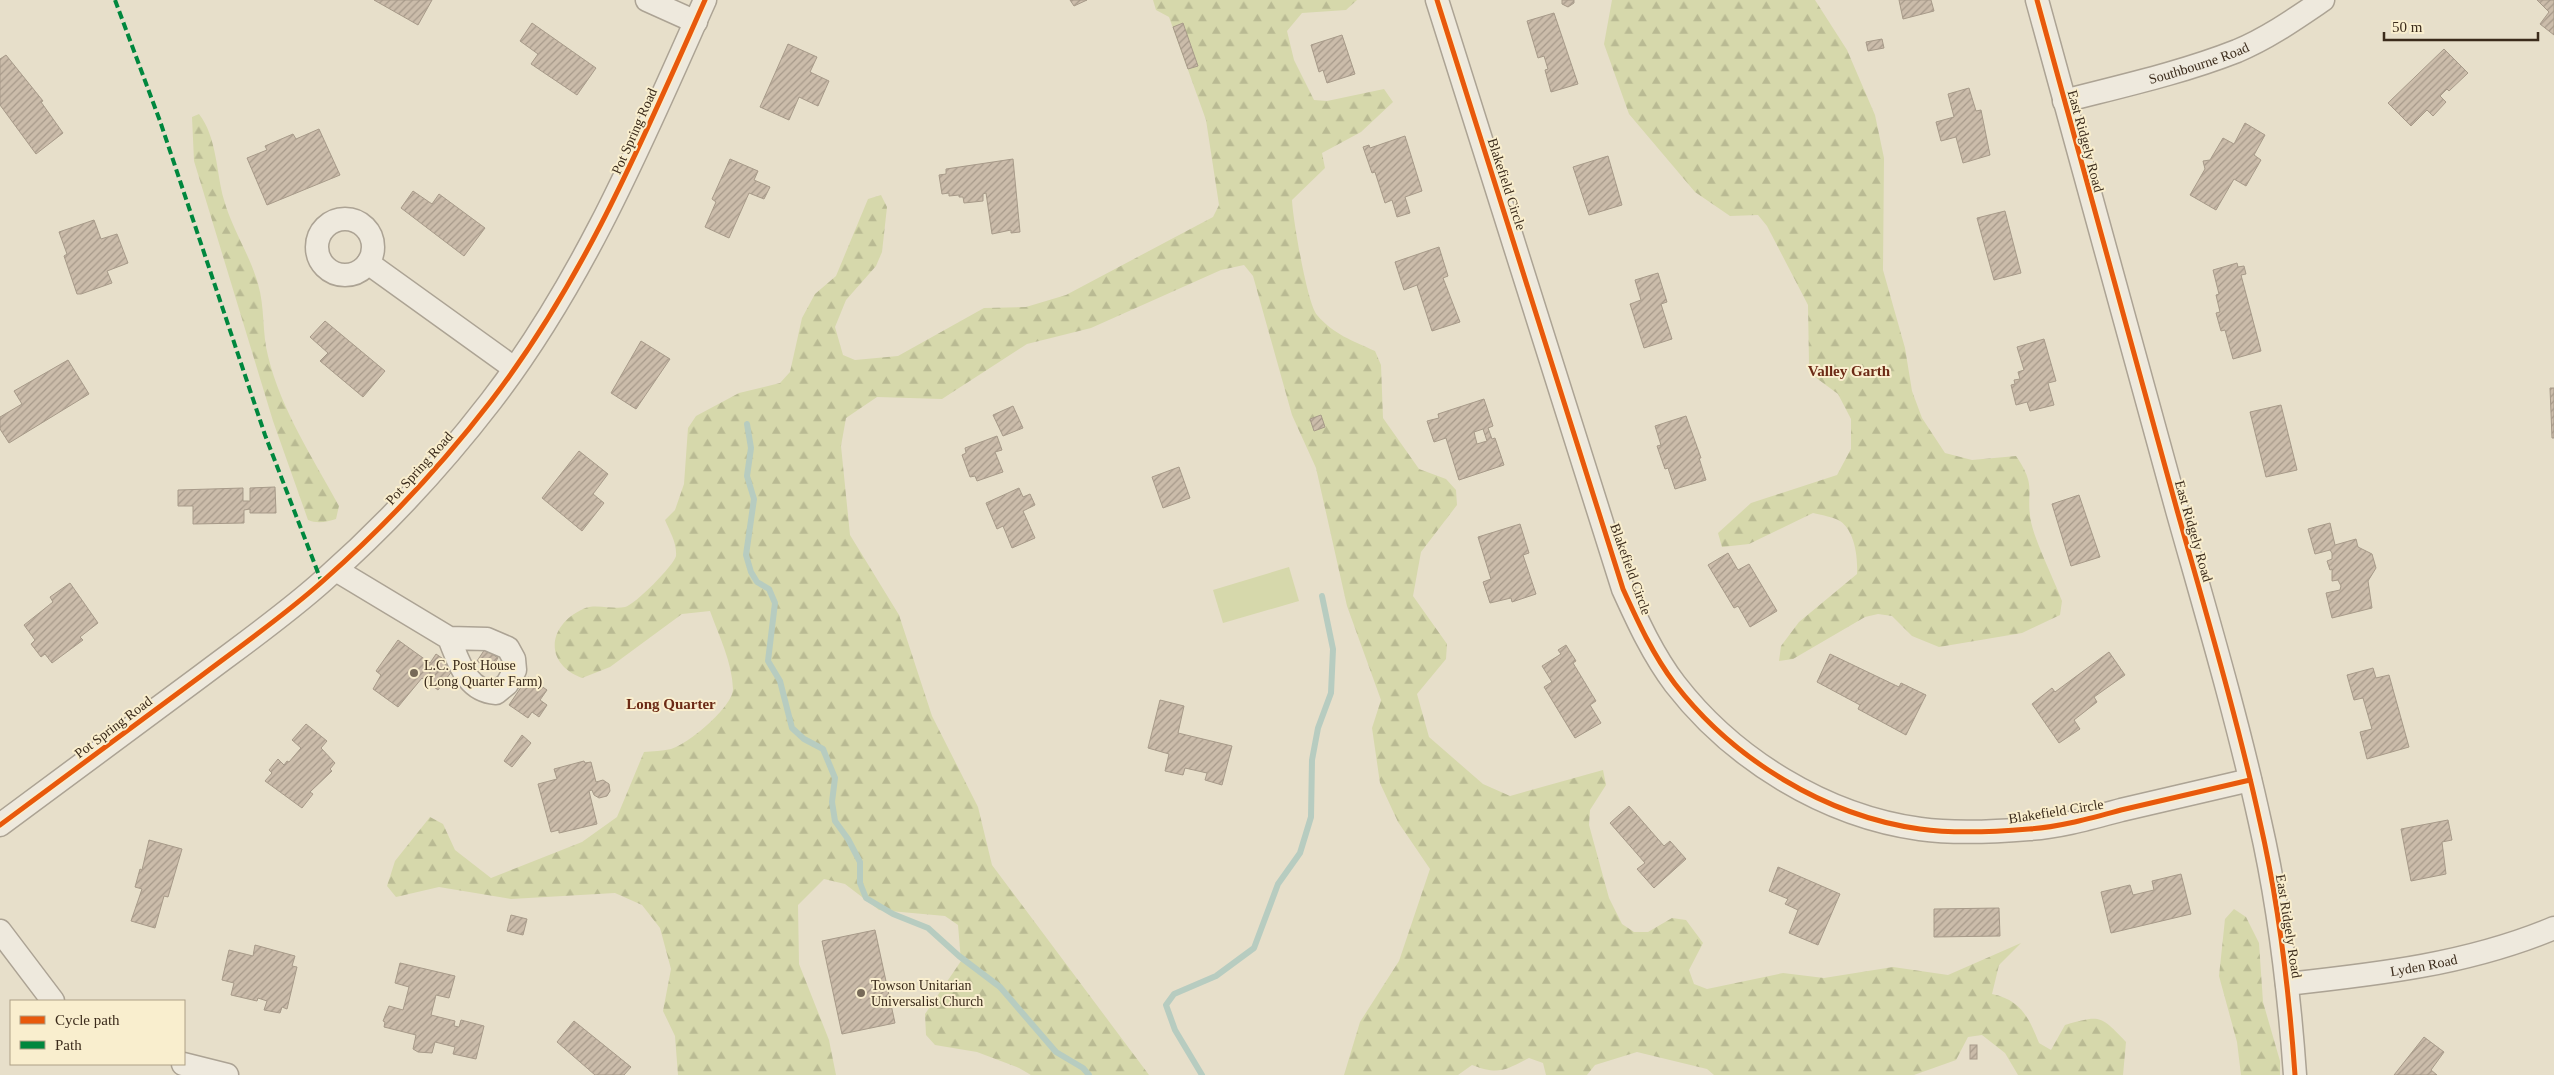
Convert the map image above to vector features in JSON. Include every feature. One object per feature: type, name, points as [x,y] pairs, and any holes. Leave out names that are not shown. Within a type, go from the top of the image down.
[{"type":"street","points":[[647,0],[696,22]]},
{"type":"street","name":"Pot Spring Road","points":[[0,825],[277,618],[336,570],[428,476],[474,423],[514,368],[593,243],[627,174],[705,0]]},
{"type":"street","name":"Blakefield Circle","points":[[1437,0],[1623,588],[1643,633],[1675,684],[1714,727],[1760,764],[1812,796],[1866,818],[1920,829],[1975,832],[2031,829],[2081,820],[2250,780]]},
{"type":"street","name":"East Ridgely Road","points":[[2037,0],[2250,780],[2269,864],[2287,984],[2295,1075]]},
{"type":"street","name":"Southbourne Road","points":[[2064,101],[2181,70],[2238,50],[2284,28],[2323,0]]},
{"type":"street","points":[[368,263],[514,368]]},
{"type":"street","points":[[336,570],[449,638]]},
{"type":"street","name":"Lyden Road","points":[[2287,984],[2386,973],[2451,962],[2513,945],[2554,928]]},
{"type":"street","points":[[0,931],[53,1000]]},
{"type":"street","points":[[185,1064],[227,1075]]},
{"type":"green space","points":[[1153,0],[1357,0],[1346,10],[1302,13],[1287,31],[1294,60],[1314,100],[1327,101],[1384,89],[1393,102],[1361,132],[1322,153],[1325,168],[1292,200],[1305,278],[1317,315],[1337,332],[1375,351],[1381,365],[1383,418],[1419,469],[1446,479],[1456,490],[1457,505],[1421,552],[1413,596],[1447,644],[1446,659],[1417,694],[1429,737],[1483,784],[1510,796],[1603,770],[1606,785],[1590,810],[1589,825],[1609,898],[1622,924],[1634,932],[1648,932],[1672,918],[1686,920],[1703,943],[1689,970],[1694,984],[1707,989],[1783,973],[1824,978],[1893,967],[1948,975],[2021,943],[1999,965],[1992,994],[2010,1001],[2023,1011],[2039,1043],[2051,1050],[2065,1025],[2093,1019],[2105,1022],[2126,1042],[2123,1075],[2018,1075],[2005,1053],[1982,1035],[1968,1037],[1956,1060],[1914,1075],[1714,1075],[1707,1069],[1637,1052],[1595,1065],[1587,1075],[1546,1075],[1543,1063],[1529,1058],[1507,1069],[1495,1071],[1472,1065],[1458,1075],[1344,1075],[1360,1022],[1399,961],[1430,869],[1398,822],[1380,783],[1372,728],[1381,700],[1347,606],[1316,468],[1292,415],[1253,276],[1244,265],[1221,270],[1091,328],[1027,344],[942,399],[877,397],[846,418],[841,446],[850,535],[899,615],[932,716],[978,807],[992,865],[1149,1075],[1031,1075],[1019,1068],[977,1052],[935,1045],[926,1035],[925,1014],[961,961],[958,925],[945,916],[879,910],[845,884],[824,879],[798,905],[799,964],[829,1040],[836,1075],[678,1075],[675,1036],[663,1011],[671,969],[660,928],[642,905],[615,893],[511,899],[439,887],[396,897],[387,886],[395,861],[430,817],[443,824],[455,850],[491,878],[582,842],[617,817],[644,752],[668,750],[678,746],[698,733],[726,705],[733,689],[732,679],[724,649],[710,611],[682,614],[610,667],[582,678],[569,671],[561,663],[556,654],[557,634],[571,616],[588,607],[620,608],[630,605],[654,584],[674,561],[676,556],[675,547],[665,520],[675,510],[684,484],[688,428],[696,416],[739,393],[780,383],[790,372],[802,318],[815,294],[836,276],[868,199],[881,195],[887,207],[882,252],[876,266],[846,300],[835,327],[843,355],[855,360],[898,356],[984,308],[1026,307],[1066,295],[1213,217],[1219,205],[1206,120],[1169,17],[1156,10]]},
{"type":"green space","points":[[1612,0],[1815,0],[1847,50],[1875,115],[1884,158],[1883,270],[1905,348],[1912,391],[1922,418],[1945,453],[1972,460],[2016,456],[2027,475],[2029,483],[2033,531],[2062,601],[2060,615],[2022,633],[1939,647],[1912,636],[1892,616],[1878,614],[1865,617],[1793,659],[1779,661],[1781,646],[1799,622],[1857,574],[1855,545],[1849,531],[1840,521],[1813,513],[1749,544],[1722,547],[1718,533],[1751,503],[1837,475],[1851,449],[1851,419],[1838,394],[1815,377],[1809,364],[1808,305],[1767,226],[1758,215],[1730,216],[1695,192],[1629,114],[1604,44]]},
{"type":"green space","points":[[199,114],[205,123],[213,144],[227,211],[258,284],[262,302],[266,347],[274,376],[289,415],[339,506],[336,519],[322,522],[308,520],[273,421],[194,161],[192,117]]},
{"type":"green space","points":[[1289,567],[1299,601],[1223,623],[1213,590]]},
{"type":"green space","points":[[2234,909],[2246,917],[2259,943],[2263,1002],[2280,1061],[2280,1075],[2241,1075],[2237,1042],[2219,976],[2225,919]]},
{"type":"building","points":[[374,0],[432,0],[418,25]]},
{"type":"building","points":[[1070,0],[1087,0],[1074,6]]},
{"type":"building","points":[[1562,0],[1574,0],[1574,3],[1568,7],[1562,4]]},
{"type":"building","points":[[1899,0],[1931,0],[1934,11],[1903,19]]},
{"type":"building","points":[[2537,0],[2554,0],[2554,35],[2540,24],[2549,12]]},
{"type":"building","points":[[1554,13],[1578,84],[1551,92],[1545,70],[1548,69],[1544,56],[1538,58],[1527,21]]},
{"type":"building","points":[[532,23],[596,68],[577,95],[531,64],[538,54],[520,41]]},
{"type":"building","points":[[1183,23],[1198,66],[1188,69],[1173,27]]},
{"type":"building","points":[[1342,35],[1355,74],[1327,83],[1323,70],[1319,72],[1311,45]]},
{"type":"building","points":[[1882,39],[1884,48],[1868,51],[1866,42]]},
{"type":"building","points":[[788,44],[817,57],[810,72],[829,81],[818,106],[799,97],[789,120],[760,107]]},
{"type":"building","points":[[2444,49],[2468,73],[2449,91],[2447,89],[2440,96],[2446,102],[2433,116],[2427,110],[2411,126],[2388,103]]},
{"type":"building","points":[[6,55],[43,101],[41,102],[63,133],[36,154],[0,105],[0,59]]},
{"type":"building","points":[[1969,88],[1976,111],[1981,110],[1990,155],[1963,163],[1956,137],[1941,141],[1936,122],[1954,117],[1948,94]]},
{"type":"building","points":[[2245,123],[2265,135],[2254,155],[2261,160],[2246,186],[2234,179],[2216,210],[2190,195],[2205,169],[2203,161],[2210,160],[2223,138],[2234,144]]},
{"type":"building","points":[[319,129],[340,175],[267,205],[247,158],[267,150],[265,146],[293,134],[296,139]]},
{"type":"building","points":[[1405,136],[1422,191],[1405,197],[1410,213],[1397,217],[1392,200],[1385,203],[1375,172],[1372,173],[1363,147],[1369,145],[1370,148]]},
{"type":"building","points":[[1608,156],[1622,205],[1589,215],[1573,167]]},
{"type":"building","points":[[730,159],[758,171],[754,180],[770,187],[764,199],[749,193],[729,238],[705,227],[716,202],[712,199]]},
{"type":"building","points":[[1013,159],[1020,232],[1011,233],[1011,230],[992,234],[986,193],[983,194],[983,201],[964,203],[963,197],[959,197],[959,195],[949,196],[949,193],[942,194],[939,175],[946,174],[946,169]]},
{"type":"building","points":[[413,191],[432,204],[439,194],[485,228],[464,256],[401,208]]},
{"type":"building","points":[[2005,211],[2021,273],[1994,280],[1977,218]]},
{"type":"building","points":[[94,220],[101,239],[117,234],[128,263],[107,271],[112,283],[77,294],[64,256],[67,254],[59,232]]},
{"type":"building","points":[[1439,247],[1448,276],[1443,278],[1460,322],[1432,331],[1417,285],[1404,290],[1395,262]]},
{"type":"building","points":[[2237,263],[2238,267],[2244,266],[2246,274],[2241,275],[2261,351],[2233,359],[2225,330],[2221,331],[2216,313],[2220,312],[2216,295],[2219,294],[2213,270]]},
{"type":"building","points":[[1658,273],[1667,302],[1661,304],[1672,339],[1644,348],[1630,304],[1641,300],[1635,280]]},
{"type":"building","points":[[325,321],[385,371],[363,397],[320,361],[328,353],[310,337]]},
{"type":"building","points":[[2044,339],[2056,381],[2048,383],[2054,405],[2030,411],[2027,402],[2016,405],[2011,385],[2015,384],[2014,380],[2020,379],[2018,372],[2024,370],[2017,347]]},
{"type":"building","points":[[641,341],[670,359],[636,409],[611,393]]},
{"type":"building","points":[[68,360],[89,394],[9,443],[0,429],[0,417],[22,404],[14,391]]},
{"type":"building","points":[[2550,388],[2554,388],[2554,438],[2552,438]]},
{"type":"building","points":[[1484,399],[1493,426],[1488,428],[1492,439],[1495,438],[1504,465],[1459,480],[1446,438],[1434,442],[1427,421],[1439,418],[1438,414]],"holes":[[[1483,429],[1487,441],[1477,444],[1474,432]]]},
{"type":"building","points":[[2281,405],[2297,470],[2266,477],[2250,412]]},
{"type":"building","points":[[1013,406],[1023,428],[1003,436],[993,415]]},
{"type":"building","points":[[1321,415],[1325,427],[1314,431],[1310,419]]},
{"type":"building","points":[[1686,416],[1701,458],[1699,458],[1706,480],[1675,489],[1668,468],[1665,469],[1657,446],[1661,445],[1655,426]]},
{"type":"building","points":[[997,436],[1002,450],[995,452],[1003,472],[977,481],[975,476],[970,477],[962,455],[966,453],[965,448]]},
{"type":"building","points":[[579,451],[608,474],[593,494],[604,503],[582,531],[542,498]]},
{"type":"building","points":[[1179,467],[1190,498],[1163,508],[1152,477]]},
{"type":"building","points":[[275,487],[276,513],[250,513],[250,509],[244,510],[244,523],[193,524],[193,506],[178,506],[178,490],[243,488],[243,501],[250,501],[250,488]]},
{"type":"building","points":[[1019,488],[1023,497],[1030,494],[1035,505],[1023,511],[1035,538],[1012,548],[1003,526],[997,529],[986,503]]},
{"type":"building","points":[[2079,495],[2100,557],[2071,566],[2052,504]]},
{"type":"building","points":[[2330,523],[2335,545],[2356,539],[2358,547],[2372,554],[2376,568],[2368,581],[2372,608],[2332,618],[2326,593],[2340,590],[2341,586],[2338,580],[2332,581],[2332,569],[2330,570],[2327,561],[2332,559],[2332,553],[2330,550],[2315,554],[2308,529]]},
{"type":"building","points":[[1520,524],[1529,553],[1523,555],[1536,594],[1512,602],[1511,598],[1490,603],[1483,582],[1491,579],[1478,537]]},
{"type":"building","points":[[1728,553],[1738,570],[1749,564],[1777,611],[1750,627],[1738,606],[1734,608],[1708,565]]},
{"type":"building","points":[[70,583],[98,623],[80,637],[83,640],[52,663],[45,654],[41,657],[31,644],[35,640],[24,625],[53,602],[50,597]]},
{"type":"building","name":"L.C. Post House (Long Quarter Farm)","points":[[398,640],[430,663],[436,654],[455,667],[438,690],[422,678],[398,707],[373,689],[381,675],[376,671]]},
{"type":"building","points":[[1566,645],[1576,661],[1573,663],[1596,701],[1590,705],[1601,723],[1575,738],[1544,687],[1552,682],[1542,666],[1561,654],[1558,650]]},
{"type":"building","points":[[485,649],[498,658],[490,670],[477,661]]},
{"type":"building","points":[[2109,652],[2125,675],[2094,697],[2097,702],[2074,720],[2080,729],[2059,743],[2032,704],[2052,688],[2055,692]]},
{"type":"building","points":[[1830,654],[1899,687],[1901,683],[1926,695],[1906,735],[1858,709],[1860,705],[1817,682]]},
{"type":"building","points":[[2373,668],[2376,678],[2389,675],[2409,747],[2367,759],[2360,732],[2372,729],[2363,698],[2354,700],[2347,675]]},
{"type":"building","points":[[528,677],[547,690],[540,700],[547,705],[539,717],[532,712],[528,718],[509,705]]},
{"type":"building","points":[[1160,700],[1184,706],[1178,733],[1232,746],[1222,785],[1205,780],[1207,773],[1185,768],[1183,775],[1165,771],[1169,754],[1148,748]]},
{"type":"building","points":[[306,724],[327,741],[321,748],[335,763],[330,769],[332,771],[310,792],[313,794],[302,808],[265,781],[272,773],[269,770],[278,759],[284,765],[301,748],[292,740]]},
{"type":"building","points":[[522,735],[531,743],[512,767],[504,761]]},
{"type":"building","points":[[584,761],[585,763],[591,762],[596,782],[603,780],[609,784],[610,791],[607,796],[599,798],[594,795],[592,790],[589,791],[597,824],[559,833],[559,830],[551,832],[538,784],[557,779],[554,769]]},
{"type":"building","points":[[1629,806],[1664,846],[1670,841],[1686,859],[1654,888],[1637,869],[1645,863],[1610,823]]},
{"type":"building","points":[[2448,820],[2452,840],[2442,842],[2446,874],[2411,881],[2401,829]]},
{"type":"building","points":[[149,840],[182,849],[168,897],[164,896],[155,928],[131,921],[142,889],[135,887],[140,869],[142,870]]},
{"type":"building","points":[[1778,867],[1840,894],[1818,945],[1789,933],[1798,910],[1785,904],[1788,899],[1769,891]]},
{"type":"building","points":[[2181,874],[2191,914],[2111,933],[2101,892],[2130,885],[2133,895],[2154,890],[2152,881]]},
{"type":"building","points":[[1999,908],[2000,936],[1934,937],[1934,909]]},
{"type":"building","points":[[511,915],[527,919],[523,935],[507,931]]},
{"type":"building","name":"Towson Unitarian Universalist Church","points":[[875,930],[895,1023],[842,1034],[822,941]]},
{"type":"building","points":[[255,945],[295,956],[292,966],[297,967],[287,1009],[282,1007],[280,1013],[264,1010],[267,1001],[258,998],[257,1001],[231,995],[234,983],[222,980],[229,950],[253,956]]},
{"type":"building","points":[[400,963],[455,976],[449,998],[436,995],[431,1015],[455,1021],[454,1026],[459,1027],[461,1020],[484,1026],[476,1059],[453,1054],[455,1047],[435,1042],[432,1053],[418,1052],[413,1049],[416,1035],[384,1027],[385,1022],[383,1021],[389,1006],[403,1010],[409,987],[395,983]]},
{"type":"building","points":[[574,1021],[631,1067],[624,1075],[595,1075],[557,1042]]},
{"type":"building","points":[[2424,1037],[2444,1052],[2431,1070],[2437,1075],[2394,1075]]},
{"type":"building","points":[[1970,1045],[1977,1045],[1977,1059],[1970,1059]]},
{"type":"waterway","points":[[747,424],[751,448],[747,476],[754,499],[746,555],[751,572],[757,582],[769,589],[775,603],[768,661],[780,681],[792,728],[804,739],[823,749],[835,778],[832,802],[835,821],[848,839],[860,862],[860,883],[866,898],[893,914],[928,928],[959,956],[1000,987],[1056,1052],[1083,1068],[1089,1075]]},
{"type":"waterway","points":[[1202,1075],[1175,1030],[1166,1005],[1174,994],[1216,976],[1254,948],[1278,884],[1300,853],[1311,817],[1312,760],[1318,728],[1331,693],[1333,649],[1322,596]]},
{"type":"marked path","points":[[115,0],[160,121],[265,435],[322,583]]},
{"type":"cycle path","points":[[0,825],[279,618],[347,559],[390,517],[452,449],[491,401],[524,355],[555,307],[583,258],[635,156],[705,0]]},
{"type":"cycle path","points":[[1437,0],[1623,589],[1646,638],[1667,673],[1698,711],[1724,736],[1784,780],[1816,797],[1850,811],[1885,822],[1933,831],[1988,832],[2052,826],[2250,780]]},
{"type":"cycle path","points":[[2037,0],[2123,319],[2221,665],[2251,783],[2267,853],[2278,916],[2290,1011],[2295,1075]]},
{"type":"place","name":"L.C. Post House (Long Quarter Farm)","points":[[414,673]]},
{"type":"place","name":"Towson Unitarian Universalist Church","points":[[861,993]]},
{"type":"district","name":"Valley Garth","points":[[1849,371]]},
{"type":"district","name":"Long Quarter","points":[[671,704]]}]
